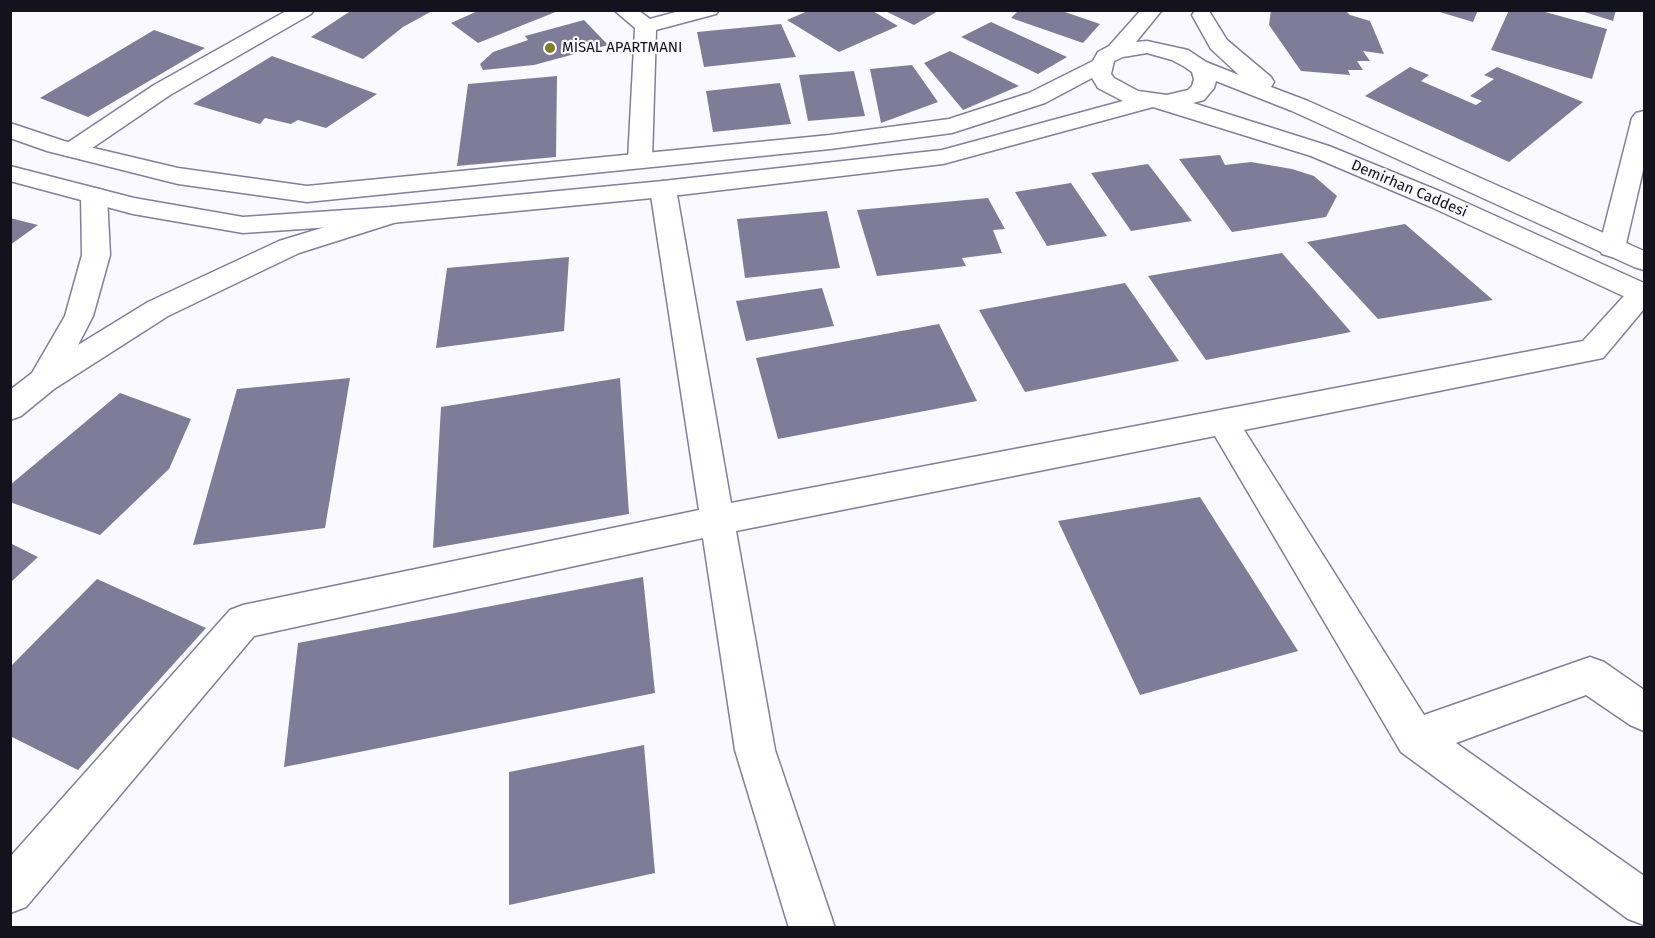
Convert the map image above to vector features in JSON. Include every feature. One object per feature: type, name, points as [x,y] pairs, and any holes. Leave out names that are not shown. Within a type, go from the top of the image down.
[{"type":"street","points":[[73,150],[162,90],[304,10]]},
{"type":"street","points":[[624,10],[646,26]]},
{"type":"street","points":[[646,26],[709,10]]},
{"type":"street","points":[[10,130],[73,150],[178,176],[307,194],[830,142],[952,126],[1037,98],[1109,58],[1152,10]]},
{"type":"street","points":[[10,173],[133,206],[243,225],[392,215],[663,189],[943,157],[1158,102],[1196,95],[1203,88],[1205,79],[1195,64],[1203,13]]},
{"type":"street","points":[[1203,13],[1218,44],[1246,70],[1300,106]]},
{"type":"street","points":[[640,160],[646,26]]},
{"type":"street","name":"Demirhan Caddesi","points":[[1147,47],[1172,52],[1195,64],[1300,106],[1612,248],[1644,283],[1320,151],[1117,91],[1106,83],[1100,74],[1109,58],[1147,47]]},
{"type":"street","points":[[1612,248],[1644,118]]},
{"type":"street","points":[[663,189],[755,750],[812,927]]},
{"type":"street","points":[[43,381],[79,316],[96,255],[93,196]]},
{"type":"street","points":[[10,408],[43,381],[158,309],[289,247],[392,215]]},
{"type":"street","points":[[10,891],[243,622],[718,520],[1592,350],[1644,283]]},
{"type":"street","points":[[1223,422],[1415,738],[1644,903]]},
{"type":"street","points":[[1415,738],[1590,675],[1644,712]]},
{"type":"building","points":[[352,10],[434,10],[403,27],[363,59],[311,37]]},
{"type":"building","points":[[480,10],[558,11],[478,43],[451,23]]},
{"type":"building","points":[[810,10],[871,10],[898,26],[839,52],[787,20]]},
{"type":"building","points":[[883,10],[940,10],[914,25]]},
{"type":"building","points":[[1019,10],[1059,10],[1100,24],[1083,43],[1011,18]]},
{"type":"building","points":[[1271,10],[1345,10],[1350,15],[1370,21],[1384,54],[1363,51],[1370,61],[1357,61],[1363,70],[1348,70],[1350,75],[1301,71],[1269,25]]},
{"type":"building","points":[[1433,10],[1478,10],[1473,22]]},
{"type":"building","points":[[1509,10],[1538,10],[1607,29],[1592,79],[1491,50]]},
{"type":"building","points":[[1578,10],[1616,10],[1613,21]]},
{"type":"building","name":"MİSAL APARTMANI","points":[[584,20],[608,45],[534,65],[483,70],[480,64],[493,52],[528,40],[525,36]]},
{"type":"building","points":[[991,22],[1067,57],[1038,74],[961,37]]},
{"type":"building","points":[[781,24],[796,57],[704,67],[697,32]]},
{"type":"building","points":[[154,30],[205,48],[88,117],[40,98]]},
{"type":"building","points":[[950,51],[1019,86],[963,110],[924,63]]},
{"type":"building","points":[[272,56],[377,94],[326,128],[298,120],[291,124],[265,118],[260,124],[193,104]]},
{"type":"building","points":[[912,65],[938,102],[881,123],[870,69]]},
{"type":"building","points":[[1410,67],[1429,75],[1421,81],[1476,105],[1482,101],[1470,96],[1494,79],[1484,75],[1497,67],[1583,102],[1509,162],[1365,96]]},
{"type":"building","points":[[854,71],[865,116],[808,121],[799,75]]},
{"type":"building","points":[[557,76],[556,157],[457,166],[468,84]]},
{"type":"building","points":[[780,83],[791,124],[713,132],[706,91]]},
{"type":"building","points":[[1220,155],[1225,165],[1251,162],[1292,169],[1314,176],[1337,196],[1326,217],[1232,232],[1179,159]]},
{"type":"building","points":[[1148,164],[1192,221],[1131,231],[1091,173]]},
{"type":"building","points":[[1071,183],[1107,236],[1047,246],[1015,192]]},
{"type":"building","points":[[988,198],[1005,229],[993,230],[1002,253],[962,258],[966,266],[877,276],[857,210]]},
{"type":"building","points":[[827,211],[840,268],[745,278],[737,219]]},
{"type":"building","points":[[10,218],[38,225],[10,245]]},
{"type":"building","points":[[1405,224],[1493,300],[1378,319],[1307,242]]},
{"type":"building","points":[[1282,253],[1351,332],[1206,360],[1148,276]]},
{"type":"building","points":[[569,257],[564,331],[436,348],[447,268]]},
{"type":"building","points":[[1125,283],[1179,361],[1025,392],[979,310]]},
{"type":"building","points":[[822,288],[834,326],[746,341],[736,301]]},
{"type":"building","points":[[939,324],[977,401],[778,439],[756,358]]},
{"type":"building","points":[[350,378],[325,528],[193,545],[237,389]]},
{"type":"building","points":[[620,378],[629,514],[433,548],[441,407]]},
{"type":"building","points":[[120,393],[191,419],[169,469],[100,535],[10,502],[10,485]]},
{"type":"building","points":[[1200,497],[1298,651],[1140,695],[1058,521]]},
{"type":"building","points":[[10,543],[38,557],[10,583]]},
{"type":"building","points":[[643,577],[655,693],[284,767],[298,643]]},
{"type":"building","points":[[97,579],[206,628],[78,770],[10,736],[10,667]]},
{"type":"building","points":[[644,745],[655,873],[509,905],[509,772]]},
{"type":"place","name":"MİSAL APARTMANI","points":[[550,48]]}]
